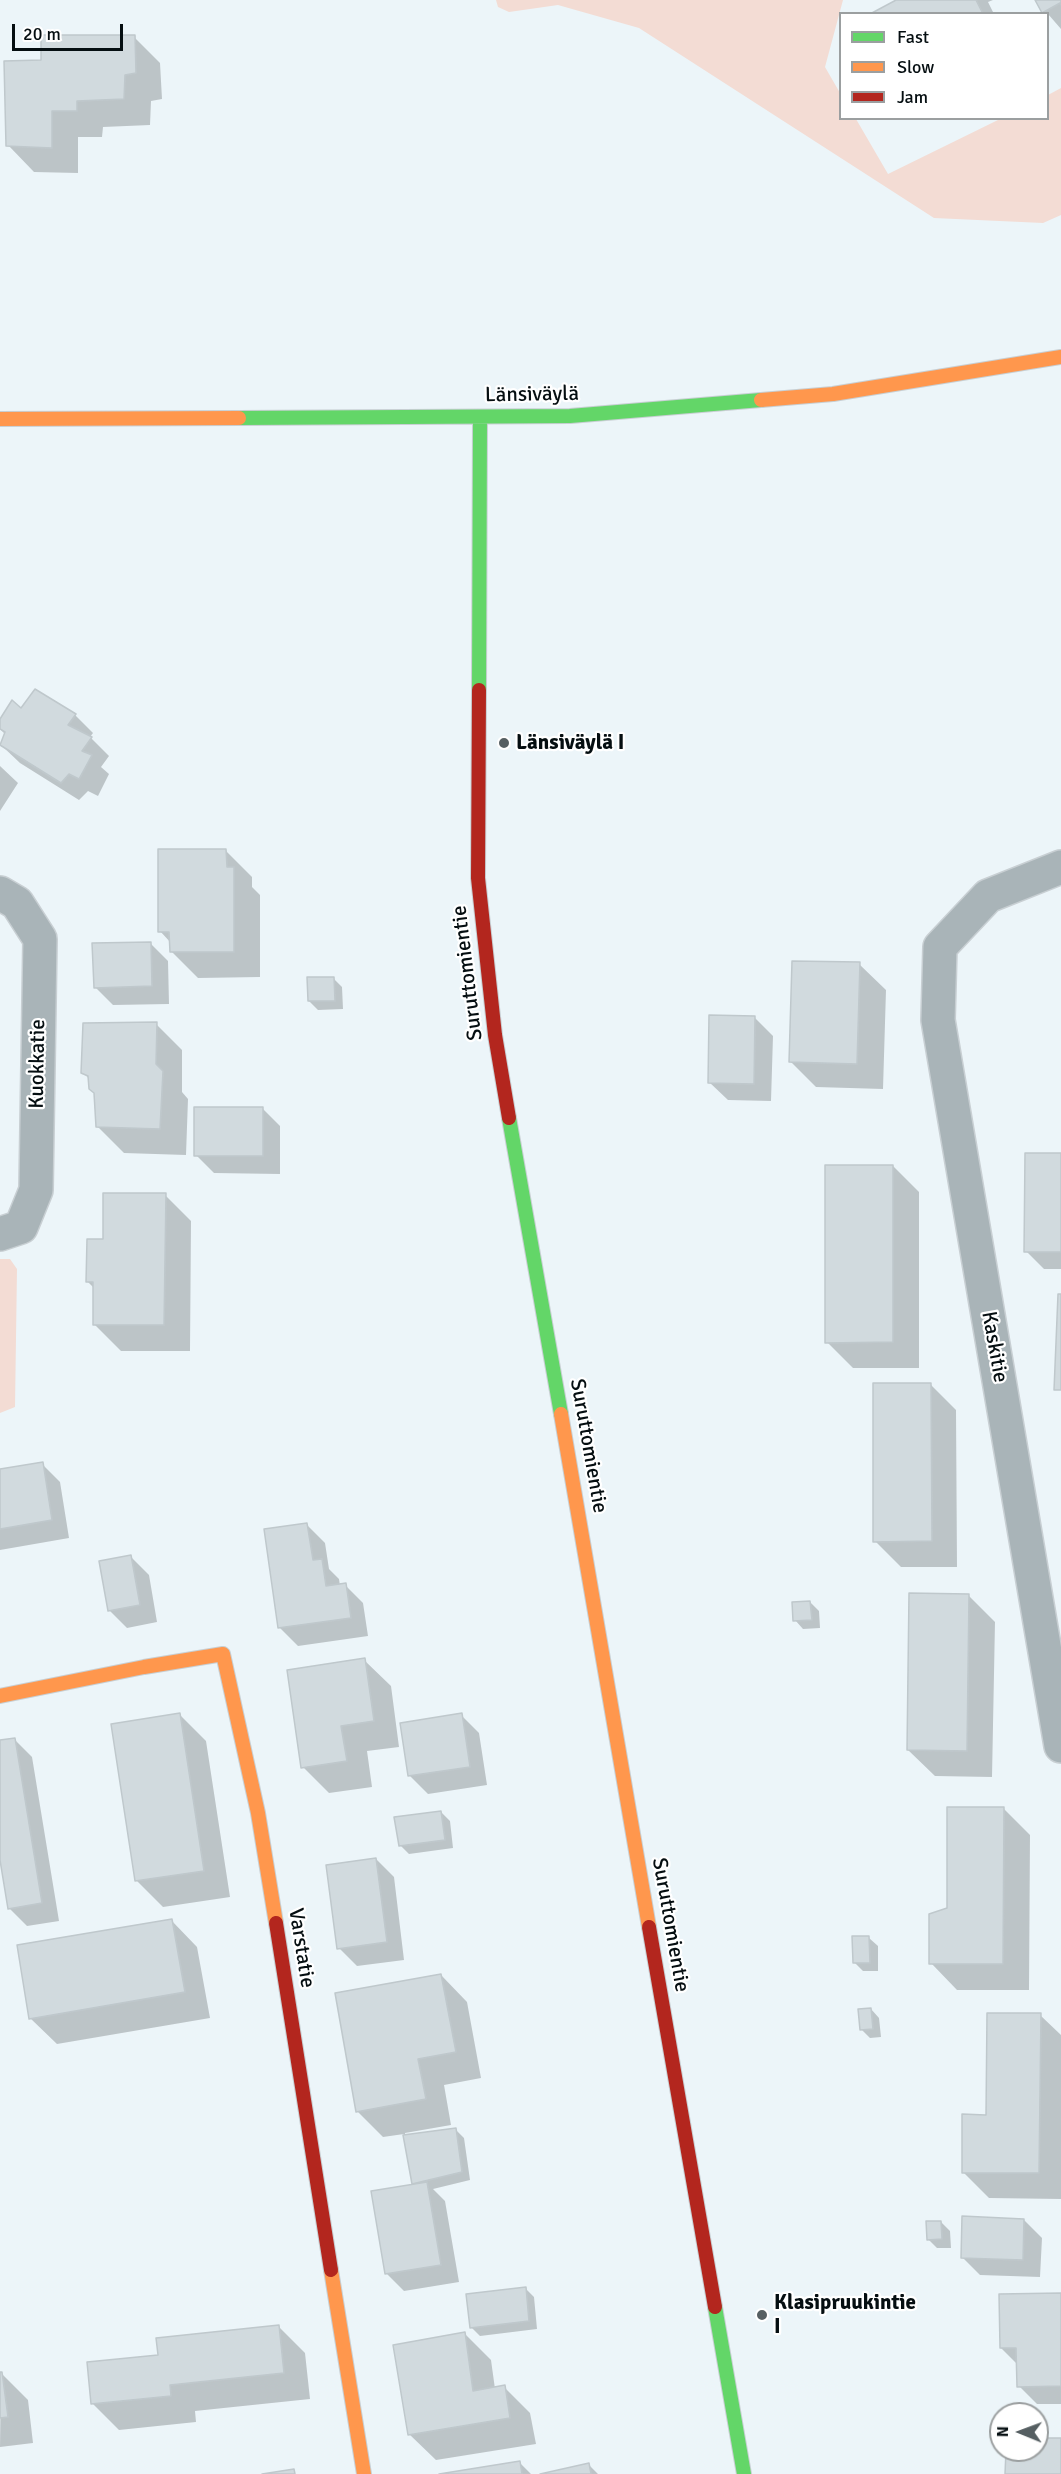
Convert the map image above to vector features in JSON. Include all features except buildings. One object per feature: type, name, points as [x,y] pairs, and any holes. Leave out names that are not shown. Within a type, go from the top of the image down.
[{"type":"street","name":"Länsiväylä","points":[[0,419],[570,416],[833,394],[1061,357]]},
{"type":"street","name":"Suruttomientie","points":[[480,417],[478,878],[495,1035],[744,2474]]},
{"type":"street","name":"Kaskitie","points":[[1061,867],[988,896],[940,947],[938,1020],[1061,1746]]},
{"type":"street","name":"Kuokkatie","points":[[0,892],[17,903],[40,939],[36,1190],[21,1227],[0,1234]]},
{"type":"street","name":"Varstatie","points":[[0,1696],[144,1667],[223,1654],[258,1813],[364,2474]]},
{"type":"shaded area","points":[[496,0],[843,0],[825,67],[839,91],[839,120],[857,120],[888,174],[998,120],[1049,120],[1049,94],[1061,88],[1061,215],[1043,223],[934,218],[639,28],[558,5],[509,12],[498,7]]},
{"type":"shaded area","points":[[0,1259],[10,1259],[17,1269],[15,1407],[0,1413]]},
{"type":"traffic: fast","points":[[239,418],[570,416],[761,400]]},
{"type":"traffic: fast","points":[[479,690],[480,417]]},
{"type":"traffic: fast","points":[[509,1118],[561,1414]]},
{"type":"traffic: fast","points":[[715,2307],[744,2474]]},
{"type":"traffic: slow","points":[[761,400],[833,394],[1061,357]]},
{"type":"traffic: slow","points":[[0,419],[239,418]]},
{"type":"traffic: slow","points":[[561,1414],[649,1927]]},
{"type":"traffic: slow","points":[[0,1696],[144,1667],[223,1654],[258,1813],[276,1923]]},
{"type":"traffic: slow","points":[[331,2270],[364,2474]]},
{"type":"traffic: jam","points":[[479,690],[478,878],[495,1035],[509,1118]]},
{"type":"traffic: jam","points":[[276,1923],[331,2270]]},
{"type":"traffic: jam","points":[[649,1927],[715,2307]]},
{"type":"place","name":"Länsiväylä I","points":[[504,743]]},
{"type":"place","name":"Klasipruukintie I","points":[[762,2315]]}]
